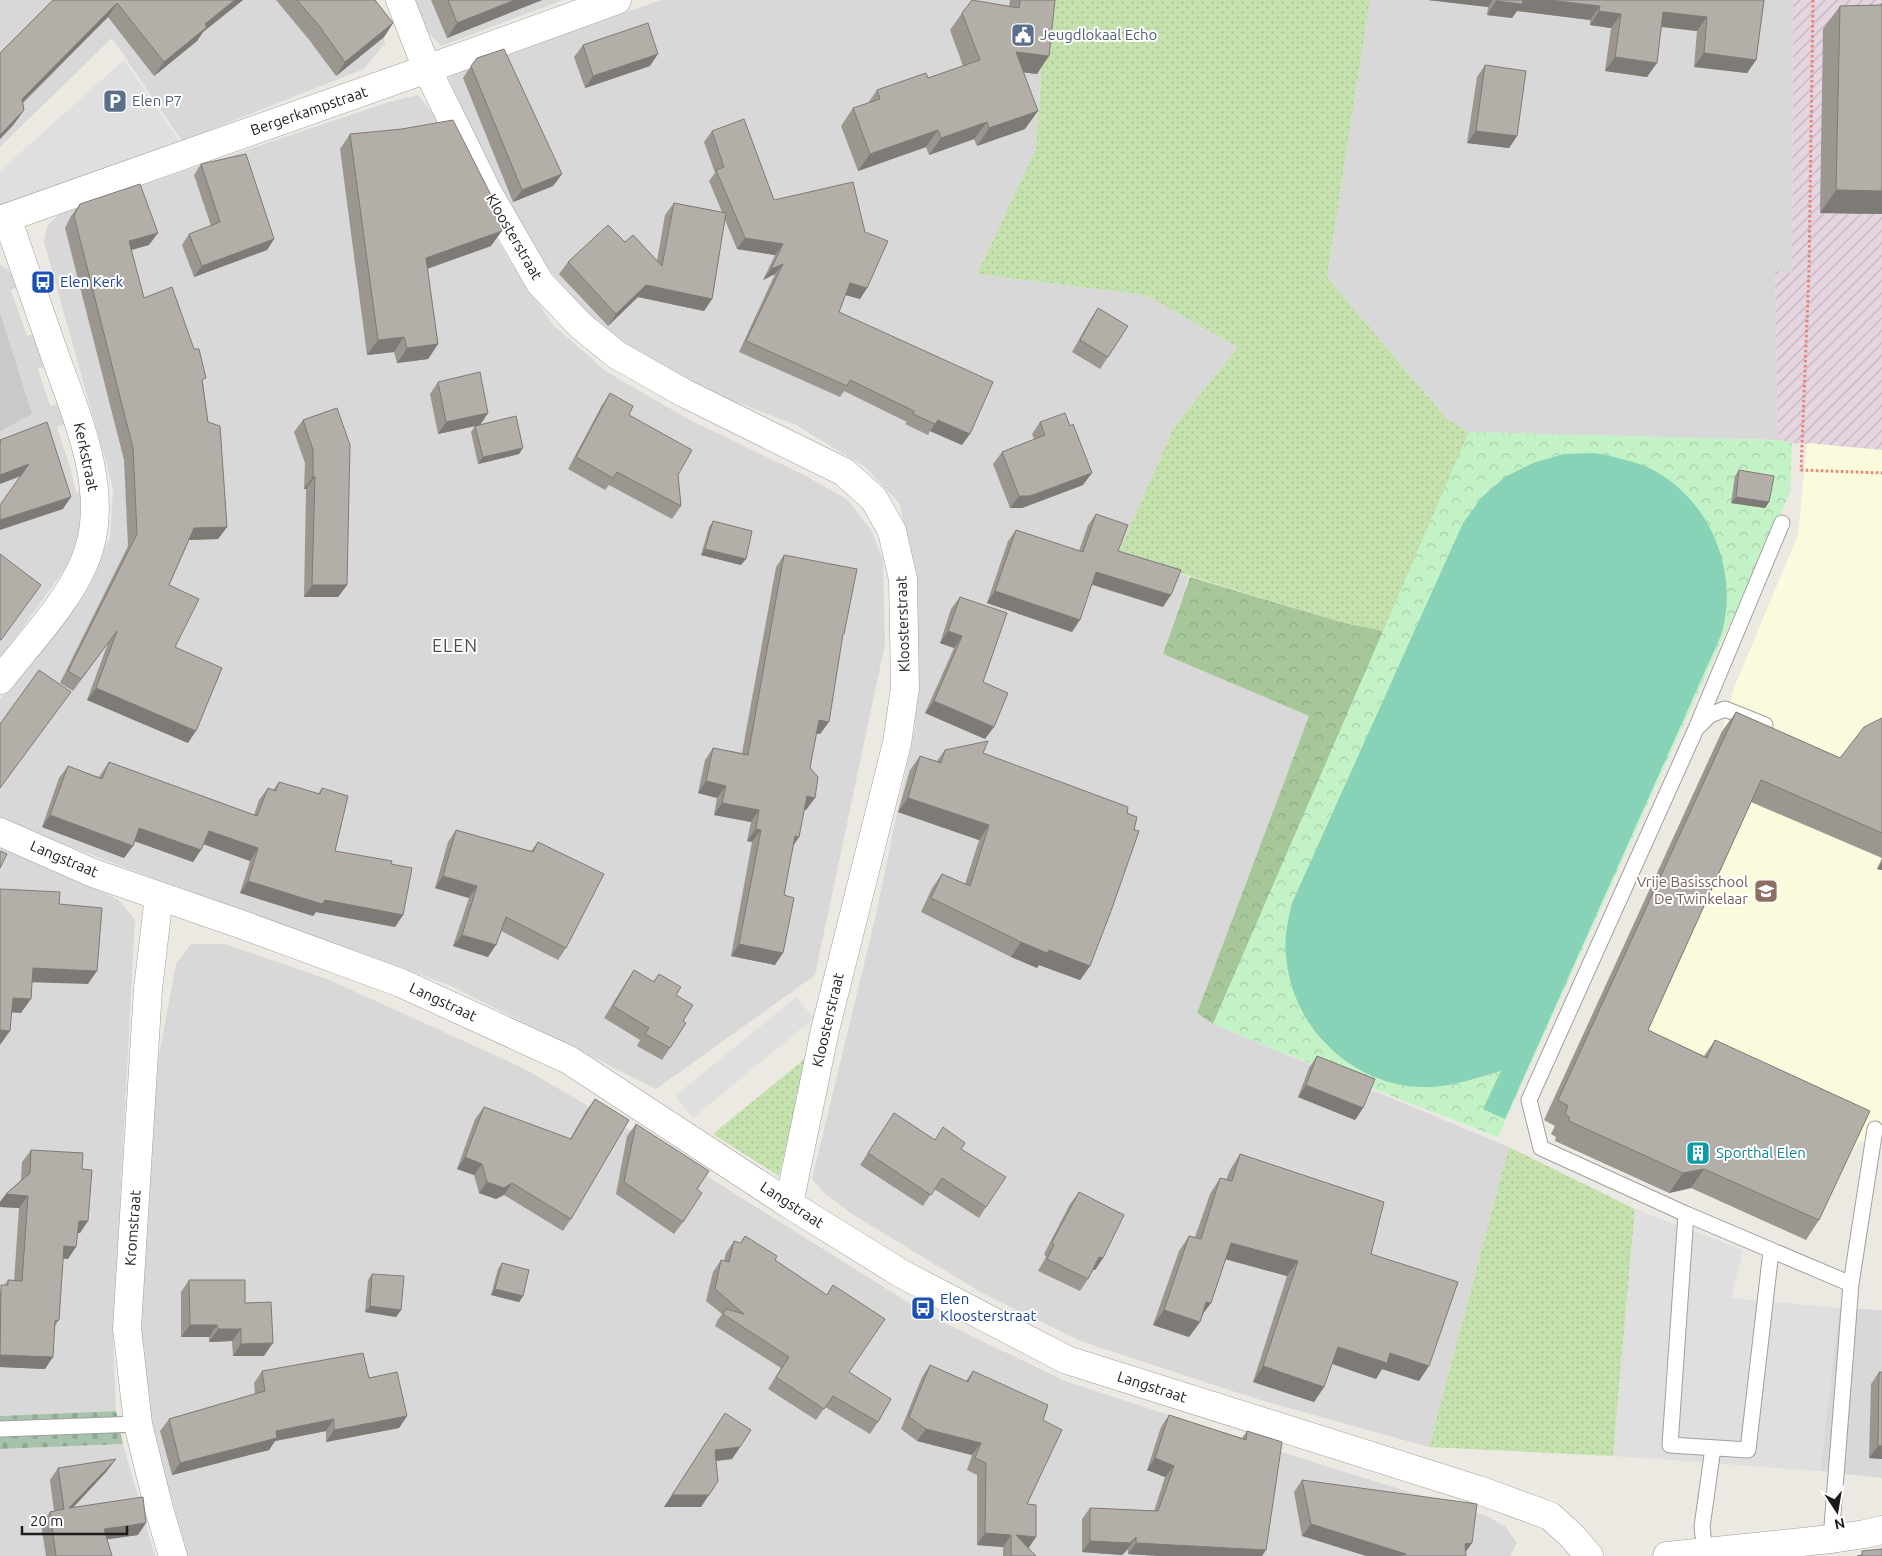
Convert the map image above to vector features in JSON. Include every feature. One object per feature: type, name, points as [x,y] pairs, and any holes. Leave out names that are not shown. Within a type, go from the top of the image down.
[{"type":"street","name":"Kloosterstraat","points":[[400,0],[427,69],[487,192],[540,283],[581,326],[617,354],[684,392],[844,472],[874,499],[892,531],[903,579],[905,688],[897,743],[824,1030],[788,1204]]},
{"type":"street","name":"Bergerkampstraat","points":[[4,219],[616,0]]},
{"type":"street","name":"Kerkstraat","points":[[0,680],[70,591],[89,550],[95,524],[94,489],[84,438],[4,219]]},
{"type":"street","name":"Langstraat","points":[[0,832],[93,873],[401,983],[569,1060],[788,1204],[902,1274],[1067,1360],[1480,1490],[1550,1516],[1573,1537],[1589,1556]]},
{"type":"street","name":"Kromstraat","points":[[159,896],[148,989],[127,1328],[138,1424],[173,1556]]},
{"type":"street","points":[[1667,1556],[1831,1538],[1882,1530]]},
{"type":"lane","points":[[1782,523],[1695,731],[1529,1100],[1541,1148],[1686,1214],[1851,1284]]},
{"type":"lane","points":[[1695,731],[1710,715],[1725,709],[1765,724]]},
{"type":"lane","points":[[1831,1538],[1851,1284],[1874,1129]]},
{"type":"lane","points":[[1686,1214],[1670,1445],[1748,1450],[1771,1251]]},
{"type":"lane","points":[[0,1429],[138,1424]]},
{"type":"lane","points":[[1705,1552],[1702,1527],[1713,1448]]},
{"type":"path","points":[[1813,0],[1809,271],[1801,470],[1882,473]]},
{"type":"shaded area","points":[[0,0],[376,0],[386,47],[384,44],[364,69],[182,141],[112,38],[0,147]]},
{"type":"shaded area","points":[[414,0],[563,0],[441,46],[428,32]]},
{"type":"shaded area","points":[[661,0],[1050,0],[1043,47],[1036,149],[977,274],[1145,295],[1238,347],[1174,427],[1118,554],[1189,577],[1163,654],[1309,716],[1197,1013],[1213,1024],[1509,1147],[1429,1447],[1257,1399],[1083,1342],[984,1294],[852,1214],[823,1192],[812,1179],[875,919],[915,727],[918,674],[914,562],[899,503],[865,467],[796,425],[707,391],[618,342],[580,307],[526,241],[488,178],[448,76]]},
{"type":"shaded area","points":[[1370,0],[1793,0],[1792,274],[1775,271],[1778,440],[1469,432],[1447,419],[1327,277]]},
{"type":"shaded area","points":[[1793,0],[1882,0],[1882,450],[1792,443],[1778,440],[1775,270],[1792,273]]},
{"type":"shaded area","name":"Elen P7","points":[[124,60],[180,142],[0,208],[0,171]]},
{"type":"shaded area","points":[[418,95],[451,136],[490,229],[519,276],[554,326],[607,372],[690,420],[806,476],[848,500],[871,530],[883,559],[885,644],[815,975],[656,1089],[451,986],[0,820],[0,699],[45,645],[110,539],[113,488],[44,242],[47,226],[60,213],[389,102]]},
{"type":"shaded area","points":[[0,265],[7,269],[22,286],[11,290],[27,336],[37,333],[47,365],[38,369],[50,406],[61,403],[67,423],[57,427],[76,493],[87,493],[86,518],[71,560],[0,659]]},
{"type":"shaded area","points":[[0,313],[32,414],[0,431]]},
{"type":"shaded area","name":"Vrije Basisschool De Twinkelaar","points":[[1807,443],[1882,450],[1882,1147],[1860,1141],[1841,1165],[1568,1069],[1722,731],[1734,688],[1798,535]]},
{"type":"shaded area","points":[[0,846],[119,900],[135,920],[113,1336],[116,1411],[0,1416]]},
{"type":"shaded area","points":[[191,944],[225,944],[327,979],[523,1068],[686,1163],[928,1315],[1065,1381],[1319,1464],[1487,1516],[1506,1527],[1517,1543],[1510,1556],[188,1556],[152,1430],[136,1296],[155,1076],[176,964]]},
{"type":"shaded area","points":[[796,997],[814,1018],[693,1118],[675,1096]]},
{"type":"shaded area","points":[[1635,1209],[1743,1250],[1731,1298],[1839,1308],[1820,1471],[1613,1456]]},
{"type":"shaded area","points":[[1839,1308],[1882,1310],[1882,1478],[1820,1471]]},
{"type":"shaded area","points":[[123,1444],[155,1556],[0,1556],[0,1449]]},
{"type":"green space","points":[[1050,0],[1370,0],[1327,277],[1447,419],[1469,432],[1384,631],[1344,623],[1118,554],[1174,427],[1238,347],[1145,295],[977,274],[1036,149],[1043,47]]},
{"type":"green space","points":[[1469,432],[1778,440],[1792,443],[1790,492],[1766,549],[1723,637],[1498,1137],[1213,1024]]},
{"type":"green space","points":[[1595,453],[1632,462],[1653,470],[1673,483],[1690,499],[1704,518],[1715,539],[1723,562],[1726,585],[1726,609],[1722,632],[1718,642],[1505,1119],[1483,1109],[1501,1071],[1440,1086],[1403,1085],[1377,1078],[1353,1066],[1332,1050],[1314,1030],[1300,1007],[1291,982],[1286,955],[1287,929],[1292,903],[1463,523],[1482,497],[1505,477],[1533,463],[1564,454]]},
{"type":"green space","points":[[1190,577],[1344,623],[1384,631],[1213,1024],[1197,1013],[1309,716],[1163,654]]},
{"type":"green space","points":[[807,1057],[779,1176],[713,1134]]},
{"type":"green space","points":[[1509,1147],[1635,1209],[1613,1456],[1429,1447]]},
{"type":"green space","points":[[116,1411],[123,1444],[0,1449],[0,1416]]},
{"type":"building","points":[[53,0],[235,0],[205,24],[207,27],[164,62],[117,3],[22,99],[24,110],[0,135],[0,53]]},
{"type":"building","points":[[297,0],[375,0],[393,23],[345,62],[320,27]]},
{"type":"building","points":[[448,0],[515,0],[457,23]]},
{"type":"building","points":[[972,0],[1019,8],[1020,0],[1055,0],[1049,56],[1016,52],[1038,111],[989,128],[987,122],[941,138],[938,130],[870,154],[853,108],[880,99],[877,90],[926,73],[928,78],[980,60],[962,13]]},
{"type":"building","points":[[1496,0],[1523,0],[1522,4]]},
{"type":"building","points":[[1548,0],[1764,0],[1756,60],[1704,53],[1707,17],[1663,12],[1657,63],[1615,57],[1621,14],[1599,11],[1600,6]]},
{"type":"building","points":[[1882,5],[1882,191],[1836,190],[1840,6]]},
{"type":"building","points":[[648,23],[658,54],[593,76],[583,45]]},
{"type":"building","points":[[504,49],[562,174],[522,190],[471,66],[477,58]]},
{"type":"building","points":[[1485,65],[1526,71],[1517,136],[1476,131]]},
{"type":"building","points":[[744,119],[774,200],[853,182],[865,232],[888,241],[867,288],[850,283],[839,312],[993,382],[970,434],[938,420],[935,424],[913,414],[914,411],[850,380],[847,386],[746,341],[783,264],[771,269],[783,244],[745,238],[716,170],[724,167],[712,131]]},
{"type":"building","points":[[453,120],[493,199],[488,200],[502,231],[426,258],[438,344],[407,348],[404,337],[378,340],[350,134],[402,129]]},
{"type":"building","points":[[246,154],[274,239],[202,266],[189,234],[220,222],[201,164]]},
{"type":"building","points":[[140,184],[158,233],[129,241],[144,298],[172,287],[194,349],[199,349],[206,378],[202,380],[208,422],[220,426],[227,527],[194,528],[169,585],[199,599],[175,647],[222,668],[196,731],[96,688],[117,631],[81,679],[68,671],[137,534],[133,448],[74,216],[80,204]]},
{"type":"building","points":[[674,203],[726,213],[712,299],[646,285],[616,314],[568,262],[608,225],[625,242],[633,235],[662,266]]},
{"type":"building","points":[[1098,308],[1128,326],[1108,357],[1080,340]]},
{"type":"building","points":[[480,372],[488,413],[446,422],[438,382]]},
{"type":"building","points":[[610,393],[633,406],[629,415],[692,450],[678,475],[681,506],[617,472],[613,478],[576,457]]},
{"type":"building","points":[[337,408],[350,445],[347,585],[312,585],[315,477],[313,477],[313,450],[303,420]]},
{"type":"building","points":[[1065,413],[1070,426],[1073,424],[1092,473],[1030,496],[1019,496],[1002,452],[1045,435],[1040,422]]},
{"type":"building","points":[[516,416],[523,448],[483,457],[475,426]]},
{"type":"building","points":[[47,422],[71,497],[0,520],[0,505],[29,464],[0,475],[0,440]]},
{"type":"building","points":[[1739,470],[1774,476],[1769,502],[1736,497]]},
{"type":"building","points":[[1096,514],[1128,525],[1118,551],[1181,570],[1171,595],[1096,572],[1080,620],[995,591],[1016,530],[1083,552]]},
{"type":"building","points":[[713,521],[752,531],[746,559],[705,549]]},
{"type":"building","points":[[0,554],[41,585],[1,640],[0,640]]},
{"type":"building","points":[[784,555],[857,569],[843,634],[829,722],[819,720],[810,768],[818,777],[815,798],[807,796],[799,837],[795,836],[784,895],[794,898],[783,953],[739,944],[761,830],[756,829],[759,810],[722,803],[726,786],[706,781],[713,748],[748,755]]},
{"type":"building","points":[[960,597],[1007,613],[983,682],[1008,693],[994,727],[934,701],[962,636],[948,631]]},
{"type":"building","points":[[39,670],[71,692],[0,788],[0,724]]},
{"type":"building","points":[[1736,712],[1840,758],[1864,727],[1882,718],[1882,833],[1761,780],[1648,1030],[1707,1058],[1715,1040],[1870,1111],[1819,1220],[1704,1169],[1683,1173],[1569,1121],[1569,1117],[1565,1114],[1568,1106],[1558,1100]]},
{"type":"building","points":[[988,741],[983,753],[1128,807],[1127,813],[1137,817],[1134,830],[1139,831],[1090,966],[1049,950],[1047,953],[1021,942],[931,898],[942,874],[970,886],[989,825],[908,798],[920,756],[941,763],[945,750]]},
{"type":"building","points":[[109,762],[257,816],[268,788],[276,791],[279,782],[320,794],[322,788],[348,796],[335,851],[392,861],[391,864],[412,868],[403,915],[325,900],[322,904],[248,881],[258,848],[209,831],[201,850],[139,828],[133,846],[50,815],[68,766],[102,779]]},
{"type":"building","points":[[456,830],[533,852],[538,842],[604,874],[566,948],[506,917],[496,945],[462,935],[477,886],[443,876]]},
{"type":"building","points":[[0,851],[7,854],[0,868]]},
{"type":"building","points":[[0,889],[60,892],[59,904],[102,908],[97,971],[33,968],[31,999],[13,998],[10,1031],[0,1030]]},
{"type":"building","points":[[634,970],[654,982],[659,974],[681,987],[676,995],[693,1005],[683,1021],[686,1023],[670,1048],[645,1034],[649,1028],[613,1006]]},
{"type":"building","points":[[1317,1056],[1375,1079],[1363,1108],[1306,1085]]},
{"type":"building","points":[[595,1099],[629,1120],[571,1219],[512,1183],[504,1188],[487,1182],[482,1164],[465,1157],[484,1107],[571,1139]]},
{"type":"building","points":[[894,1113],[935,1140],[943,1127],[965,1143],[961,1149],[1006,1177],[986,1207],[942,1178],[931,1195],[868,1153]]},
{"type":"building","points":[[636,1124],[709,1171],[697,1189],[702,1193],[683,1222],[624,1182]]},
{"type":"building","points":[[31,1150],[83,1153],[82,1169],[92,1170],[88,1221],[79,1221],[76,1247],[64,1246],[59,1320],[55,1321],[53,1357],[0,1355],[1,1285],[8,1285],[8,1280],[22,1281],[28,1196],[6,1194],[30,1173]]},
{"type":"building","points":[[1240,1154],[1384,1202],[1371,1254],[1458,1282],[1429,1366],[1390,1353],[1387,1363],[1338,1347],[1324,1387],[1263,1366],[1298,1261],[1231,1243],[1211,1303],[1206,1302],[1200,1322],[1164,1310],[1189,1236],[1201,1239],[1220,1178],[1232,1181]]},
{"type":"building","points":[[1079,1192],[1124,1215],[1103,1258],[1099,1257],[1088,1279],[1047,1259],[1054,1245],[1052,1242]]},
{"type":"building","points":[[745,1236],[777,1256],[775,1260],[827,1295],[833,1285],[885,1319],[849,1372],[891,1399],[878,1422],[833,1396],[824,1409],[776,1377],[789,1357],[723,1314],[726,1309],[744,1314],[715,1289],[721,1260],[729,1262],[734,1241],[741,1243]]},
{"type":"building","points":[[502,1263],[529,1270],[523,1296],[495,1289]]},
{"type":"building","points":[[372,1274],[404,1276],[401,1310],[370,1306]]},
{"type":"building","points":[[189,1280],[245,1280],[245,1303],[271,1302],[273,1343],[241,1344],[241,1329],[218,1329],[217,1325],[190,1325]]},
{"type":"building","points":[[363,1353],[369,1378],[397,1372],[407,1416],[334,1430],[334,1419],[276,1431],[277,1438],[180,1463],[169,1419],[265,1391],[262,1371]]},
{"type":"building","points":[[930,1365],[968,1382],[973,1371],[1048,1405],[1043,1420],[1062,1430],[1027,1504],[1036,1505],[1036,1537],[1016,1535],[1036,1556],[1011,1556],[1011,1535],[985,1533],[986,1463],[975,1458],[981,1443],[926,1429],[909,1417]]},
{"type":"building","points":[[1879,1372],[1882,1372],[1882,1446],[1878,1446]]},
{"type":"building","points":[[725,1413],[751,1430],[740,1447],[715,1450],[718,1481],[709,1495],[672,1495]]},
{"type":"building","points":[[1169,1415],[1246,1440],[1247,1431],[1282,1442],[1266,1550],[1136,1543],[1136,1537],[1130,1543],[1090,1541],[1090,1508],[1158,1511],[1174,1466],[1155,1458]]},
{"type":"building","points":[[116,1459],[69,1508],[143,1497],[146,1523],[104,1529],[112,1556],[56,1556],[50,1512],[64,1509],[58,1468]]},
{"type":"building","points":[[1302,1480],[1477,1504],[1472,1543],[1465,1544],[1466,1556],[1396,1556],[1406,1554],[1311,1524]]},
{"type":"building","points":[[1882,1549],[1882,1556],[1857,1556],[1862,1555],[1862,1551]]},
{"type":"place","name":"Jeugdlokaal Echo","points":[[1023,35]]},
{"type":"place","name":"Elen P7","points":[[115,101]]},
{"type":"place","name":"Elen Kerk","points":[[43,282]]},
{"type":"place","name":"Vrije Basisschool De Twinkelaar","points":[[1766,891]]},
{"type":"place","name":"Sporthal Elen","points":[[1698,1153]]},
{"type":"place","name":"Elen Kloosterstraat","points":[[923,1308]]},
{"type":"district","name":"ELEN","points":[[455,646]]}]
